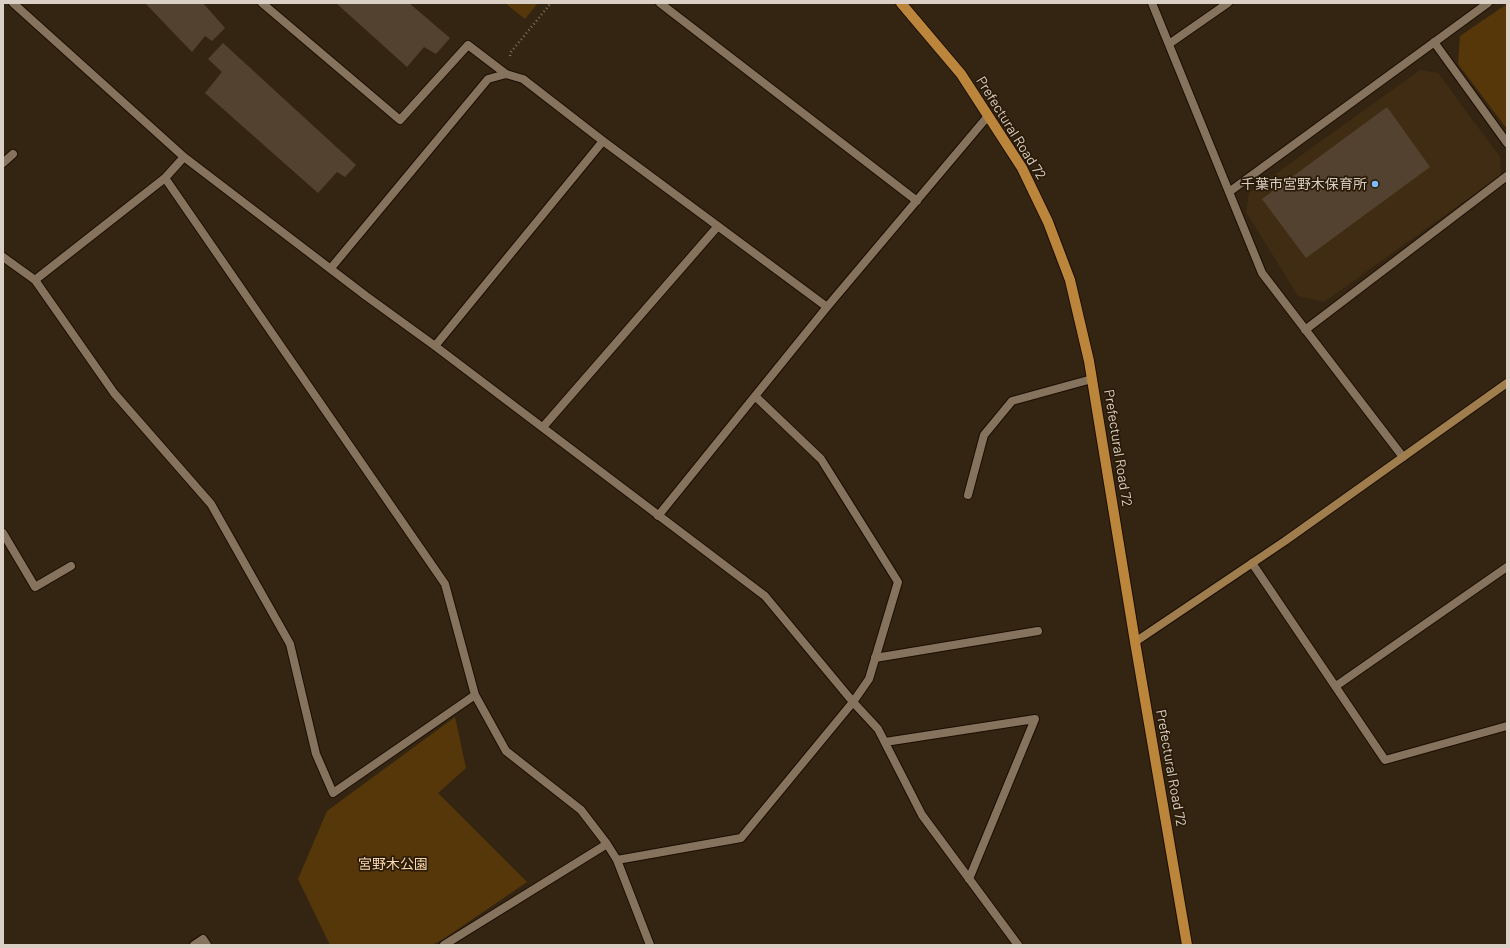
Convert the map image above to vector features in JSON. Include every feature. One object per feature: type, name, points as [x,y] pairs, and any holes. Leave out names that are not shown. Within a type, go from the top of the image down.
[{"type":"main road","name":"Prefectural Road 72","points":[[901,3],[961,74],[1022,168],[1048,222],[1070,280],[1089,361],[1187,945]]},
{"type":"street","points":[[13,3],[184,157],[366,296],[543,427],[764,596],[853,702],[878,729],[922,815],[1018,945]]},
{"type":"street","points":[[262,3],[400,120],[468,45],[506,74],[523,79],[602,141],[827,307]]},
{"type":"street","points":[[660,3],[917,201]]},
{"type":"street","points":[[1152,3],[1262,273],[1403,457]]},
{"type":"street","points":[[1169,44],[1228,3]]},
{"type":"street","points":[[1229,192],[1488,3]]},
{"type":"street","points":[[1434,42],[1507,143]]},
{"type":"street","points":[[331,268],[488,79],[506,74]]},
{"type":"street","points":[[658,516],[827,307],[988,116]]},
{"type":"street","points":[[435,346],[602,141]]},
{"type":"street","points":[[3,163],[12,154]]},
{"type":"street","points":[[35,280],[165,178],[184,157]]},
{"type":"street","points":[[1305,330],[1507,176]]},
{"type":"street","points":[[165,178],[445,584],[475,695],[506,752],[581,810],[607,844],[617,860],[650,945]]},
{"type":"street","points":[[543,427],[718,226]]},
{"type":"street","points":[[3,257],[35,280],[114,393],[211,504],[290,644],[316,754],[333,793],[475,695]]},
{"type":"street","points":[[968,495],[984,435],[1012,401],[1092,379]]},
{"type":"street","points":[[1135,642],[1285,541],[1507,383]]},
{"type":"street","points":[[617,860],[741,838],[853,702],[869,679],[898,582],[821,459],[755,396]]},
{"type":"street","points":[[3,533],[35,587],[70,566]]},
{"type":"street","points":[[1252,563],[1385,760],[1507,726]]},
{"type":"street","points":[[1336,686],[1507,567]]},
{"type":"street","points":[[875,658],[1038,631]]},
{"type":"street","points":[[885,742],[1035,719],[969,879]]},
{"type":"street","points":[[444,945],[607,844]]},
{"type":"street","points":[[194,945],[203,939],[207,945]]},
{"type":"path","points":[[506,74],[512,52],[551,3]]},
{"type":"shaded area","name":"千葉市宮野木保育所","points":[[1420,70],[1438,73],[1500,157],[1501,175],[1324,302],[1298,296],[1246,212],[1249,193]]},
{"type":"green space","points":[[505,3],[538,3],[525,19]]},
{"type":"green space","points":[[1507,4],[1507,129],[1458,64],[1460,36]]},
{"type":"green space","name":"宮野木公園","points":[[455,717],[466,768],[438,793],[527,882],[445,938],[432,945],[330,945],[298,879],[327,811]]},
{"type":"building","points":[[145,3],[203,3],[225,28],[212,41],[205,36],[192,52]]},
{"type":"building","points":[[336,3],[409,3],[450,38],[436,54],[424,47],[407,67]]},
{"type":"building","points":[[223,43],[356,165],[345,177],[337,172],[318,193],[205,93],[222,72],[208,59]]},
{"type":"building","points":[[1387,107],[1430,167],[1306,258],[1262,199]]},
{"type":"place","name":"千葉市宮野木保育所","points":[[1375,184]]}]
